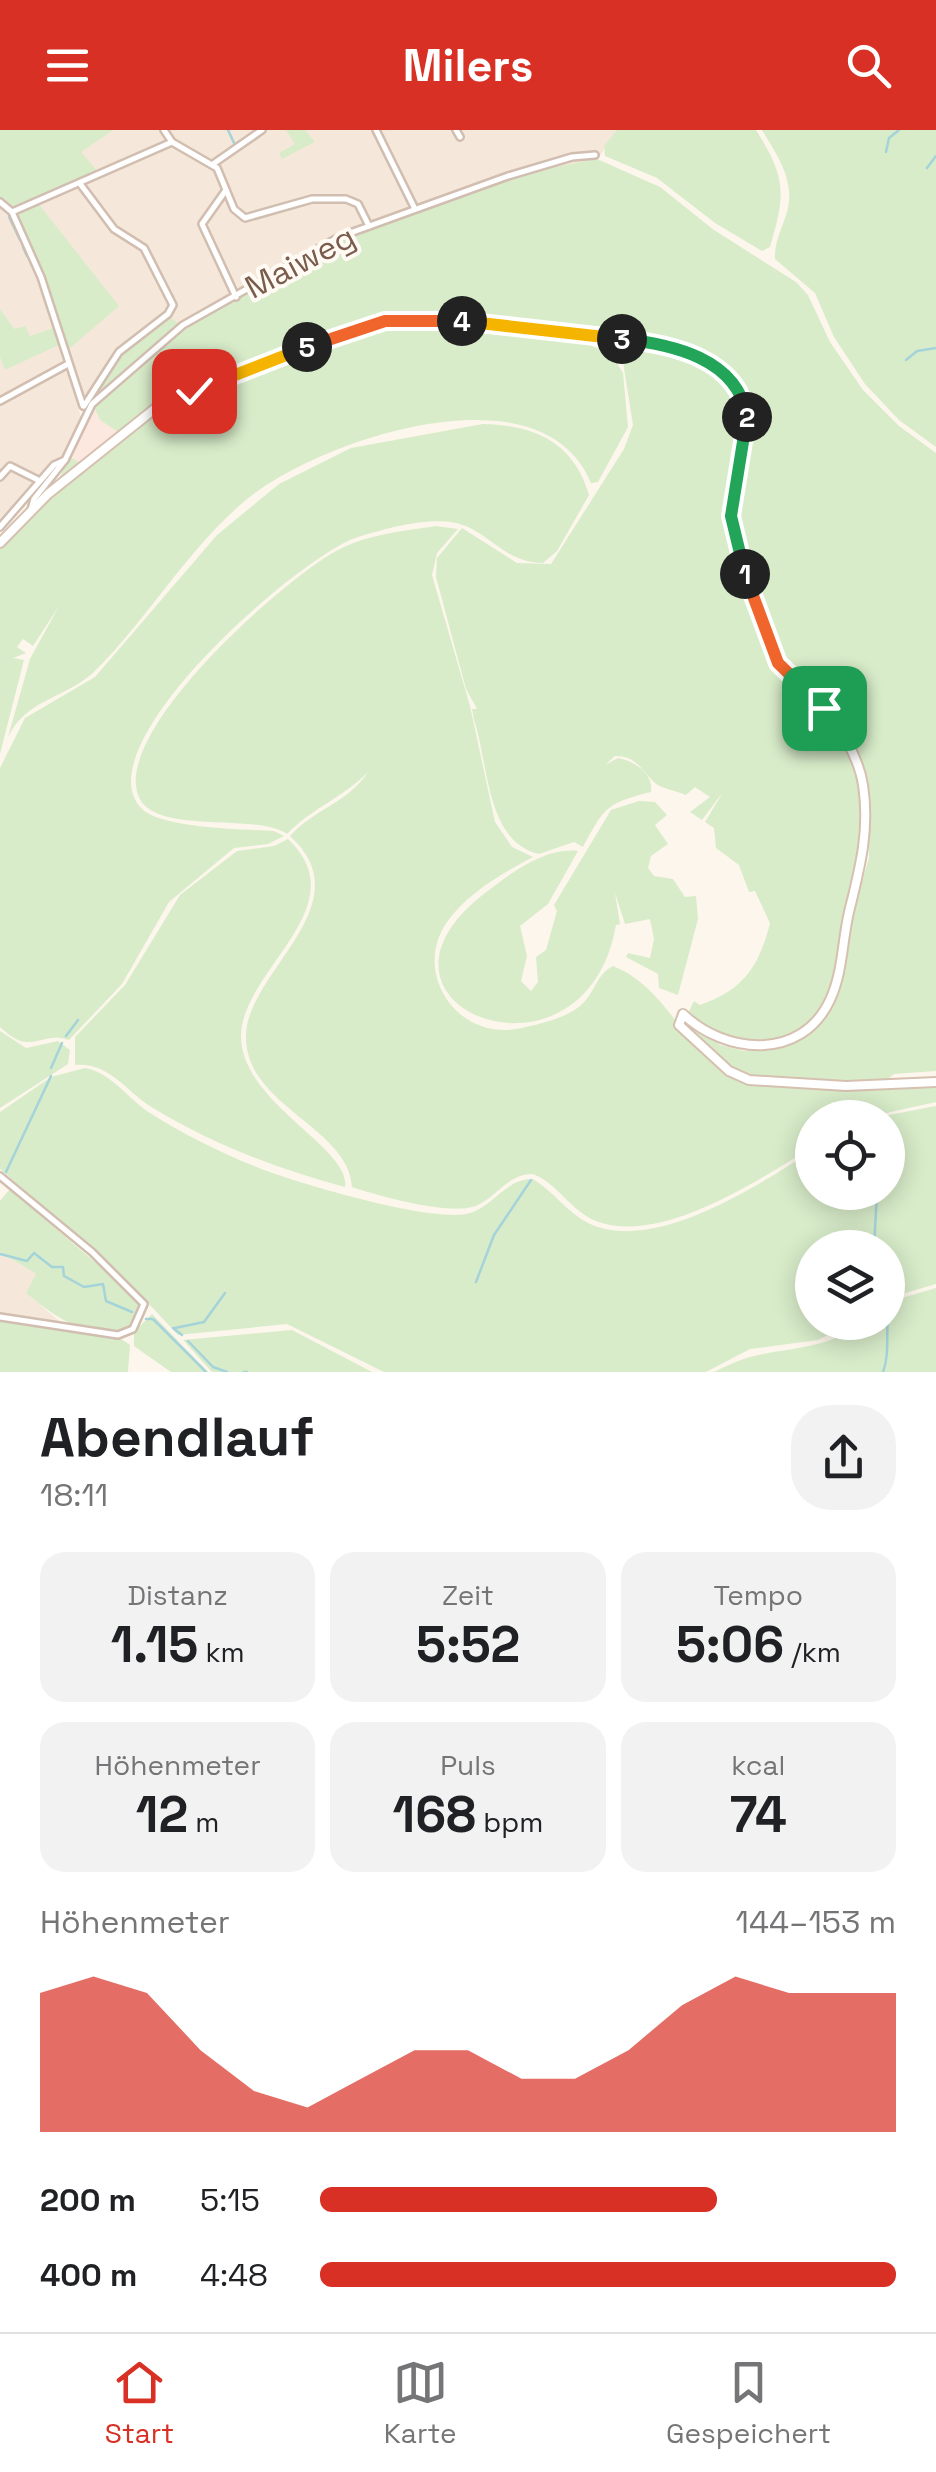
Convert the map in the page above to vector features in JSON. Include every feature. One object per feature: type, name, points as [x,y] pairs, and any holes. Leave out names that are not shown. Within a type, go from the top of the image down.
[{"type":"main road","points":[[0,543],[31,510],[162,403],[385,321],[444,319],[684,349],[720,372],[738,390],[747,418],[732,494],[736,545],[775,658],[824,708],[856,761],[864,793],[865,852],[840,972],[828,1004],[813,1025],[781,1042],[744,1046],[710,1036],[680,1015],[685,1034],[749,1080],[846,1086],[936,1082]]},
{"type":"street","points":[[164,130],[172,142],[213,164],[234,209],[245,218],[330,197],[356,202],[369,226]]},
{"type":"street","points":[[213,164],[262,130]]},
{"type":"street","points":[[376,130],[415,209]]},
{"type":"street","points":[[12,212],[172,142]]},
{"type":"street","name":"Maiweg","points":[[31,510],[34,500],[65,460],[86,408],[162,339],[339,238],[549,163],[595,155]]},
{"type":"street","points":[[81,185],[114,230],[144,248],[173,304],[168,314],[119,352],[86,408]]},
{"type":"street","points":[[226,190],[202,224],[236,297]]},
{"type":"street","points":[[0,202],[12,212],[41,277],[86,408]]},
{"type":"street","points":[[0,401],[69,363]]},
{"type":"street","name":"Maiweg","points":[[0,527],[40,480],[65,460]]},
{"type":"street","points":[[0,476],[10,466],[40,480]]},
{"type":"street","points":[[0,1176],[92,1252],[144,1304],[132,1329],[118,1335],[0,1317]]},
{"type":"shaded area","points":[[0,130],[617,130],[595,163],[530,172],[340,241],[183,328],[169,317],[122,353],[89,402],[83,397],[61,325],[30,336],[14,330],[0,309]]},
{"type":"shaded area","points":[[61,344],[81,418],[57,466],[0,530],[0,358],[5,369]]},
{"type":"shaded area","points":[[94,407],[100,420],[119,432],[79,463],[70,457]]},
{"type":"shaded area","points":[[0,1252],[36,1274],[27,1294],[63,1324],[0,1314]]},
{"type":"green space","points":[[0,130],[112,131],[81,152],[99,173],[13,206],[0,197]]},
{"type":"green space","points":[[286,130],[305,130],[315,142],[282,159],[279,153],[295,144]]},
{"type":"green space","points":[[617,130],[756,130],[773,161],[780,186],[779,213],[770,247],[762,251],[715,223],[657,178],[605,156],[604,146]]},
{"type":"green space","points":[[762,130],[936,130],[936,447],[899,420],[865,384],[834,337],[815,293],[775,259],[789,190],[784,169]]},
{"type":"green space","points":[[597,159],[660,187],[714,230],[796,282],[808,295],[830,342],[863,390],[899,426],[936,453],[936,1071],[894,1074],[884,1082],[758,1080],[732,1069],[682,1027],[684,1019],[720,1045],[744,1051],[791,1044],[821,1023],[842,981],[852,917],[869,858],[868,791],[862,768],[830,712],[778,655],[740,544],[736,504],[752,420],[734,379],[700,354],[675,343],[446,315],[402,315],[358,324],[226,378],[171,394],[58,480],[70,457],[79,462],[118,432],[100,420],[94,407],[183,328],[340,241],[530,172]]},
{"type":"green space","points":[[37,202],[119,306],[69,349],[48,285],[17,220],[20,211]]},
{"type":"green space","points":[[0,309],[14,329],[25,326],[30,336],[56,327],[61,344],[5,370],[0,358]]},
{"type":"green space","points":[[170,317],[179,324],[89,402],[122,353]]},
{"type":"green space","points":[[420,322],[571,337],[611,354],[623,373],[628,427],[598,482],[591,483],[565,447],[527,427],[480,420],[428,424],[375,436],[325,454],[247,499],[206,539],[96,670],[26,714],[8,737],[30,659],[59,606],[33,646],[23,639],[17,647],[26,653],[13,658],[24,660],[0,754],[0,548],[33,513],[163,406],[228,386],[323,345],[385,326]]},
{"type":"green space","points":[[583,339],[645,345],[685,355],[704,364],[735,392],[741,421],[730,528],[751,609],[777,668],[843,743],[859,774],[859,852],[835,979],[815,1016],[798,1029],[771,1040],[733,1039],[688,1013],[694,1001],[700,1005],[715,999],[747,975],[770,923],[755,891],[749,892],[739,865],[716,848],[714,828],[705,822],[723,792],[702,820],[690,812],[710,797],[695,787],[686,795],[661,786],[634,761],[615,756],[605,765],[618,758],[637,765],[650,780],[651,792],[608,809],[583,847],[574,842],[539,854],[521,846],[508,834],[492,798],[472,709],[477,709],[466,689],[436,577],[437,558],[462,528],[517,563],[551,564],[624,449],[633,425],[623,362],[614,352]]},
{"type":"green space","points":[[483,424],[519,428],[550,440],[573,462],[582,477],[589,495],[557,551],[543,563],[531,562],[458,523],[429,521],[399,526],[358,537],[330,551],[249,614],[206,655],[169,699],[142,741],[131,779],[141,808],[151,815],[184,824],[274,831],[284,836],[268,844],[234,848],[169,902],[122,984],[69,1040],[28,1042],[11,1036],[0,1027],[0,768],[25,718],[95,677],[217,535],[279,484],[351,448]]},
{"type":"green space","points":[[436,526],[458,529],[437,553],[432,575],[470,706],[495,822],[512,847],[533,857],[475,893],[447,922],[437,942],[438,982],[461,1015],[499,1030],[555,1019],[579,1007],[603,973],[613,966],[654,995],[719,1067],[741,1079],[768,1086],[936,1088],[936,1102],[905,1109],[905,1100],[795,1100],[795,1157],[708,1206],[649,1225],[621,1226],[596,1221],[533,1174],[518,1177],[485,1201],[467,1208],[416,1204],[352,1187],[347,1166],[334,1148],[261,1080],[250,1059],[246,1035],[251,1011],[309,912],[315,887],[310,861],[290,836],[351,791],[368,772],[287,834],[273,828],[189,820],[152,811],[141,801],[136,773],[148,739],[173,700],[244,623],[315,564],[351,544]]},
{"type":"green space","points":[[639,801],[655,802],[667,815],[655,825],[668,844],[651,856],[648,868],[654,876],[673,879],[685,897],[696,896],[698,919],[678,995],[659,988],[658,974],[626,957],[628,953],[650,958],[654,939],[650,919],[625,924],[615,893],[620,924],[616,925],[595,980],[561,1011],[521,1023],[482,1018],[452,999],[439,969],[448,932],[489,890],[519,869],[554,853],[578,851],[548,904],[520,926],[527,956],[521,981],[531,991],[538,982],[536,957],[546,950],[557,911],[554,905],[611,810]]},
{"type":"green space","points":[[288,839],[306,864],[311,889],[305,913],[292,938],[246,1011],[241,1036],[246,1060],[258,1082],[332,1156],[343,1172],[345,1187],[222,1144],[153,1108],[108,1073],[75,1065],[75,1037],[125,985],[180,895],[237,851],[274,846]]},
{"type":"green space","points":[[0,1031],[26,1048],[58,1041],[70,1050],[68,1064],[0,1108]]},
{"type":"green space","points":[[85,1068],[94,1070],[147,1111],[219,1151],[264,1170],[365,1200],[423,1212],[466,1214],[515,1183],[533,1179],[580,1218],[614,1230],[643,1230],[704,1212],[795,1162],[795,1210],[905,1210],[905,1112],[936,1106],[936,1284],[905,1293],[905,1230],[795,1230],[795,1340],[818,1340],[750,1349],[706,1372],[384,1372],[287,1324],[178,1335],[118,1271],[0,1169],[0,1112],[51,1077]]},
{"type":"green space","points":[[10,1189],[133,1295],[141,1308],[128,1329],[86,1329],[60,1318],[26,1293],[36,1274],[0,1252],[0,1201]]},
{"type":"green space","points":[[936,1288],[936,1372],[714,1372],[756,1355],[831,1340],[905,1340],[905,1297]]},
{"type":"green space","points":[[152,1314],[208,1372],[171,1372],[134,1346],[134,1332]]},
{"type":"green space","points":[[0,1320],[121,1339],[130,1345],[128,1372],[0,1372]]},
{"type":"green space","points":[[292,1330],[372,1372],[212,1372],[183,1340]]},
{"type":"waterway","points":[[228,130],[235,145]]},
{"type":"waterway","points":[[886,152],[889,138],[899,130]]},
{"type":"waterway","points":[[927,168],[936,156]]},
{"type":"waterway","points":[[9,217],[20,240]]},
{"type":"waterway","points":[[23,247],[27,256]]},
{"type":"waterway","points":[[906,360],[917,351],[936,348]]},
{"type":"waterway","points":[[66,1036],[78,1020]]},
{"type":"waterway","points":[[51,1068],[62,1043]]},
{"type":"waterway","points":[[6,1172],[51,1076]]},
{"type":"waterway","points":[[476,1282],[494,1235],[531,1180]]},
{"type":"waterway","points":[[875,1230],[876,1210]]},
{"type":"waterway","points":[[0,1254],[27,1261],[34,1253],[52,1267],[63,1267],[64,1276],[84,1287],[103,1284],[106,1301],[132,1312]]},
{"type":"waterway","points":[[175,1328],[204,1322],[225,1293]]},
{"type":"waterway","points":[[146,1319],[153,1319],[206,1372]]},
{"type":"waterway","points":[[173,1328],[182,1335]]},
{"type":"waterway","points":[[883,1372],[887,1340]]},
{"type":"waterway","points":[[188,1341],[213,1367],[227,1372]]},
{"type":"route","points":[[194,391],[226,382],[322,341],[402,319],[444,319],[663,344],[698,356],[731,382],[743,400],[747,428],[731,516],[736,545],[768,642],[789,677],[824,708]]}]
